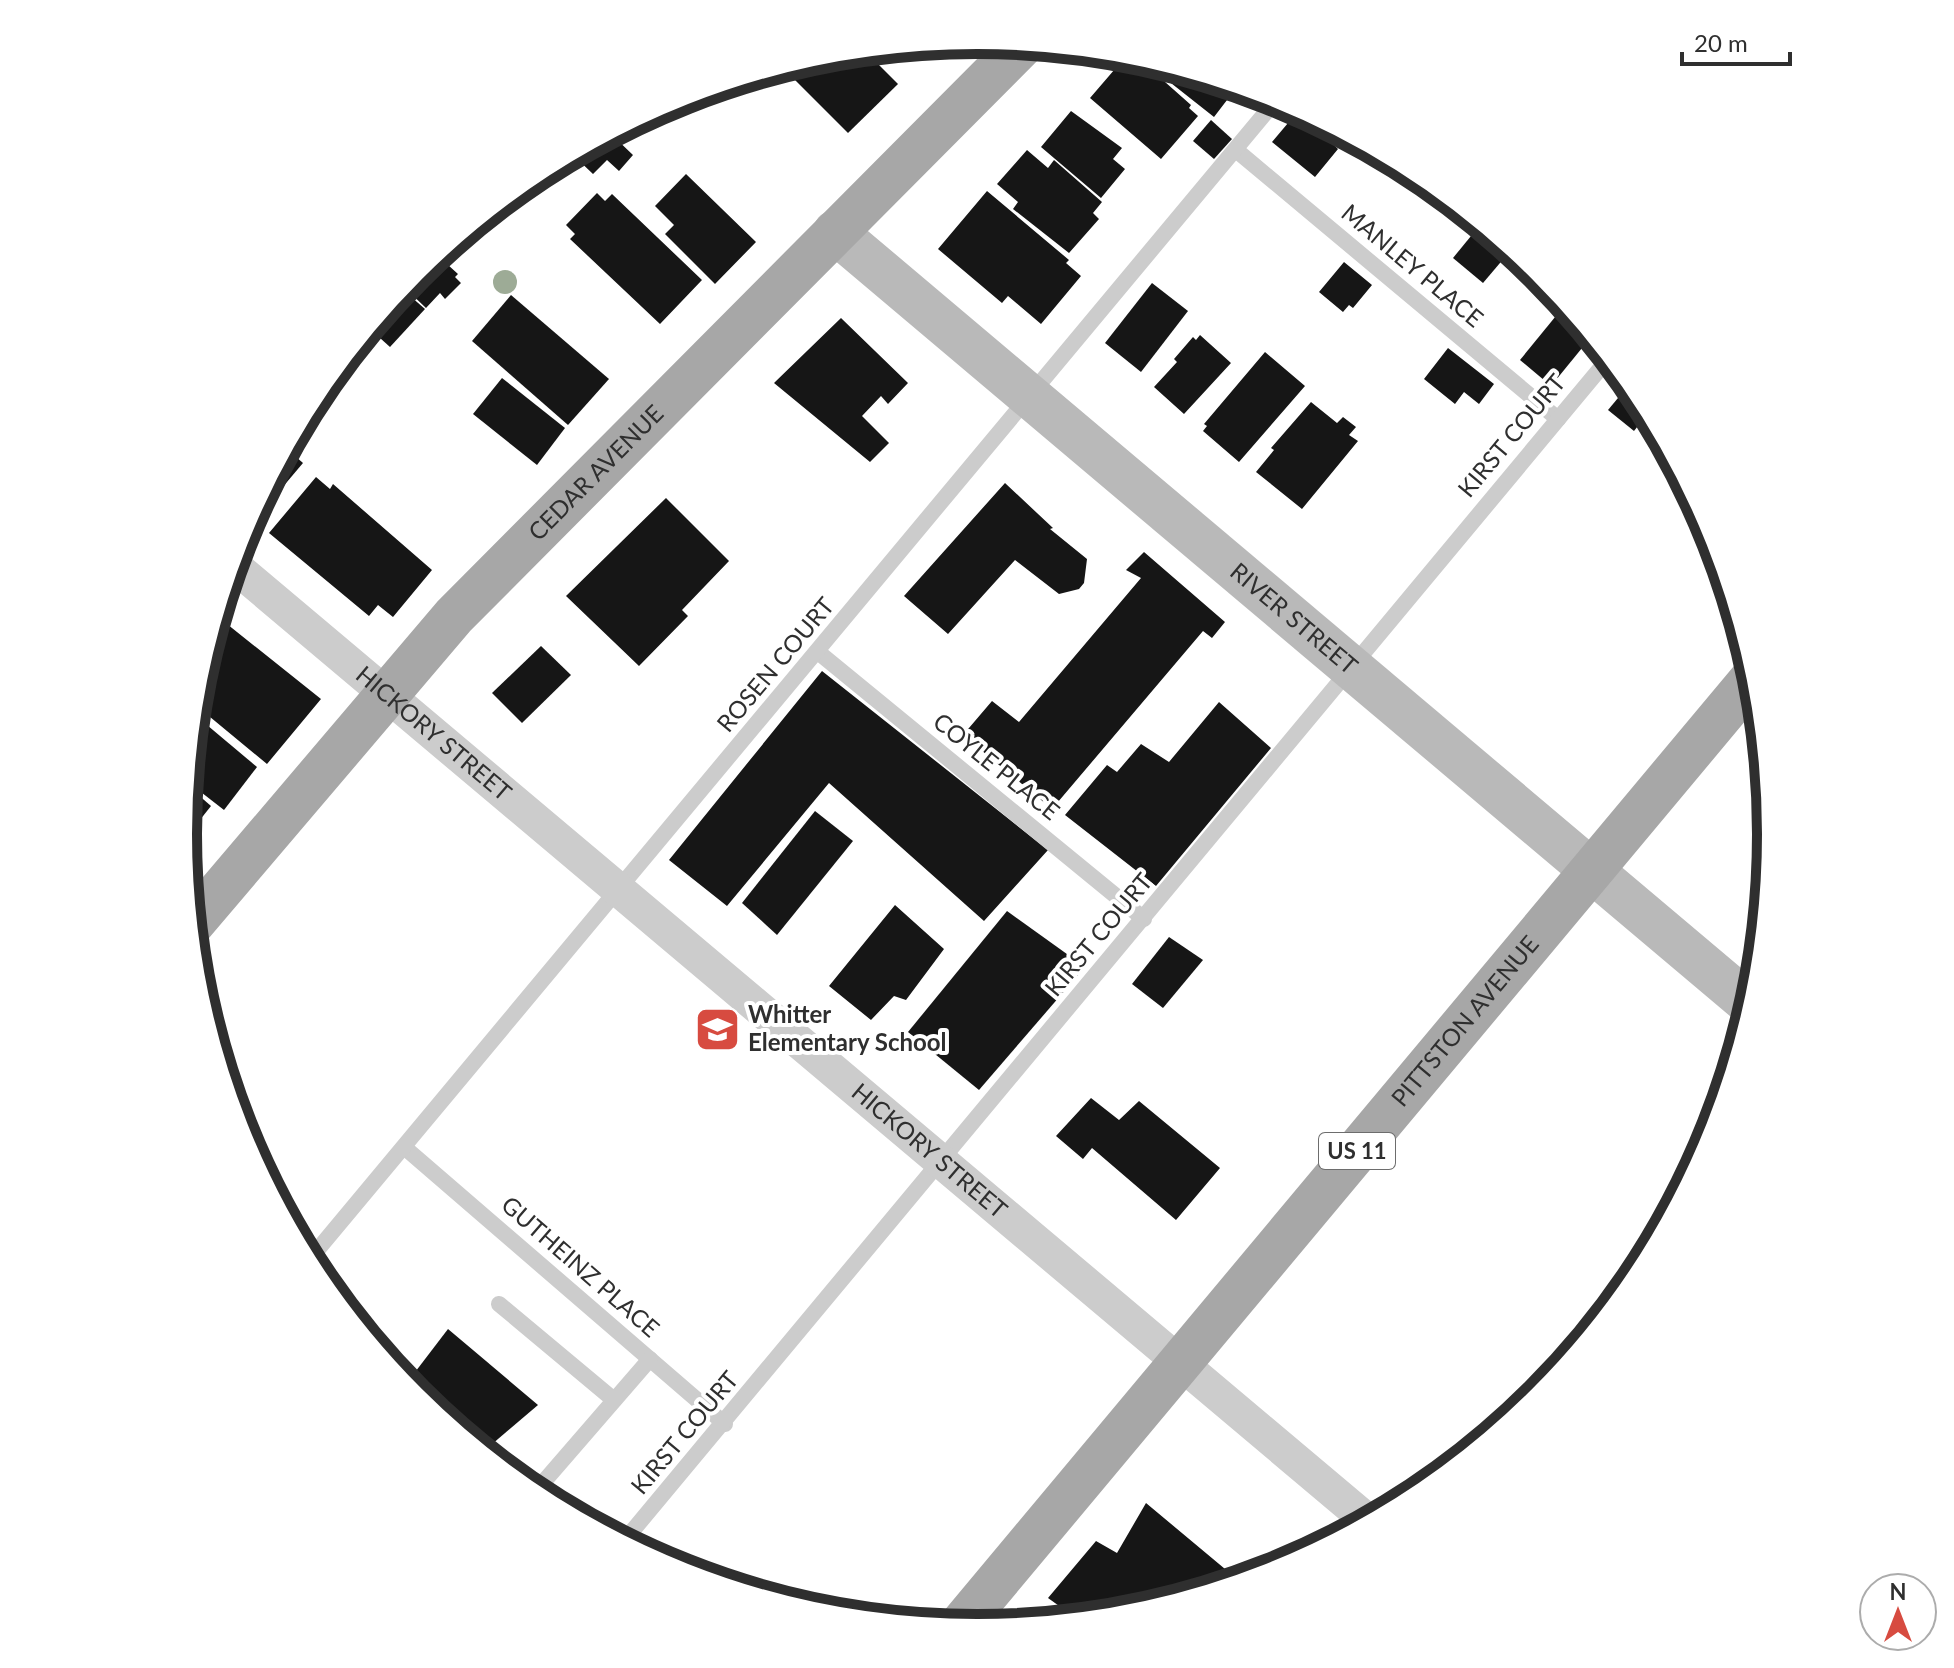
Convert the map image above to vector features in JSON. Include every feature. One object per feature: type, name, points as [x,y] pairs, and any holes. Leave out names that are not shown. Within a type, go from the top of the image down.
[{"type":"main road","name":"CEDAR AVENUE","points":[[202,912],[386,693],[524,543],[1012,55]]},
{"type":"main road","name":"RIVER STREET","points":[[835,232],[1740,995]]},
{"type":"main road","name":"PITTSTON AVENUE","points":[[970,1614],[1743,689]]},
{"type":"street","name":"HICKORY STREET","points":[[242,573],[1359,1513]]},
{"type":"lane","name":"ROSEN COURT","points":[[318,1250],[1032,398],[1268,110]]},
{"type":"lane","name":"MANLEY PLACE","points":[[1236,150],[1558,419]]},
{"type":"lane","name":"KIRST COURT","points":[[631,1533],[1144,919],[1349,666],[1602,367]]},
{"type":"lane","name":"COYLE PLACE","points":[[818,652],[1144,919]]},
{"type":"lane","name":"GUTHEINZ PLACE","points":[[404,1147],[725,1424]]},
{"type":"lane","points":[[499,1304],[614,1400]]},
{"type":"lane","points":[[543,1482],[650,1359]]},
{"type":"building","points":[[875,61],[898,84],[848,133],[792,77]]},
{"type":"building","points":[[1117,67],[1129,69],[1158,76],[1191,105],[1189,108],[1198,116],[1161,159],[1090,98]]},
{"type":"building","points":[[1164,77],[1230,96],[1214,117]]},
{"type":"building","points":[[1071,111],[1122,148],[1113,159],[1125,169],[1101,198],[1041,147]]},
{"type":"building","points":[[1211,120],[1232,139],[1214,159],[1193,141]]},
{"type":"building","points":[[1291,120],[1335,141],[1333,144],[1338,149],[1315,177],[1272,142]]},
{"type":"building","points":[[619,141],[633,155],[619,171],[607,160],[593,174],[581,163]]},
{"type":"building","points":[[1027,150],[1048,168],[1054,160],[1102,202],[1093,213],[1099,219],[1069,253],[1013,209],[1018,202],[997,184]]},
{"type":"building","points":[[686,174],[756,242],[715,284],[665,234],[674,225],[655,206]]},
{"type":"building","points":[[987,191],[1069,260],[1066,263],[1081,276],[1041,324],[1008,296],[1002,303],[938,249]]},
{"type":"building","points":[[597,193],[605,201],[612,194],[702,280],[660,324],[570,239],[575,234],[566,225]]},
{"type":"building","points":[[1473,233],[1503,259],[1483,283],[1453,258]]},
{"type":"building","points":[[1344,262],[1372,285],[1353,308],[1349,305],[1343,312],[1319,292]]},
{"type":"building","points":[[446,263],[458,274],[455,277],[461,283],[445,299],[440,293],[426,308],[413,296]]},
{"type":"building","points":[[1152,283],[1188,311],[1141,372],[1105,343]]},
{"type":"building","points":[[511,295],[609,379],[568,425],[472,341]]},
{"type":"building","points":[[411,297],[425,309],[390,347],[378,336]]},
{"type":"building","points":[[1558,314],[1584,345],[1551,386],[1520,360]]},
{"type":"building","points":[[841,318],[908,383],[888,404],[881,396],[862,416],[889,443],[870,462],[774,383]]},
{"type":"building","points":[[1200,335],[1231,363],[1184,414],[1154,387],[1177,362],[1174,359],[1193,337],[1196,340]]},
{"type":"building","points":[[1448,348],[1494,384],[1479,404],[1464,392],[1455,404],[1424,379]]},
{"type":"building","points":[[1265,352],[1305,386],[1239,462],[1203,431],[1207,426],[1204,424]]},
{"type":"building","points":[[502,378],[565,428],[537,465],[473,414]]},
{"type":"building","points":[[1621,394],[1640,424],[1634,431],[1608,410]]},
{"type":"building","points":[[1311,402],[1337,423],[1343,417],[1356,427],[1349,435],[1358,441],[1302,509],[1256,472],[1274,450],[1271,448]]},
{"type":"building","points":[[295,456],[303,463],[272,499]]},
{"type":"building","points":[[316,477],[330,489],[333,484],[432,570],[393,617],[378,605],[369,616],[269,533]]},
{"type":"building","points":[[1005,483],[1053,528],[1050,529],[1087,559],[1084,583],[1079,589],[1059,594],[1015,560],[948,634],[904,596]]},
{"type":"building","points":[[666,498],[729,561],[682,610],[688,616],[639,666],[566,596]]},
{"type":"building","points":[[1144,552],[1225,622],[1212,638],[1203,631],[1052,809],[963,735],[992,701],[1019,722],[1141,578],[1126,570]]},
{"type":"building","points":[[226,624],[321,699],[267,764],[207,714]]},
{"type":"building","points":[[541,646],[571,675],[522,723],[492,693]]},
{"type":"building","points":[[822,671],[1048,850],[984,921],[829,783],[727,906],[669,860]]},
{"type":"building","points":[[1219,702],[1271,748],[1156,886],[1065,815],[1107,765],[1117,772],[1141,744],[1169,762]]},
{"type":"building","points":[[205,724],[257,767],[224,810],[199,790]]},
{"type":"building","points":[[199,795],[211,806],[197,823]]},
{"type":"building","points":[[815,811],[853,841],[777,935],[742,903]]},
{"type":"building","points":[[895,905],[944,949],[906,1000],[894,996],[871,1020],[829,986]]},
{"type":"building","points":[[1007,911],[1085,967],[979,1090],[908,1032]]},
{"type":"building","points":[[1169,937],[1203,960],[1163,1008],[1132,984]]},
{"type":"building","points":[[1091,1098],[1119,1120],[1139,1101],[1220,1168],[1176,1220],[1092,1148],[1083,1159],[1056,1136]]},
{"type":"building","points":[[448,1329],[538,1405],[492,1444],[414,1374]]},
{"type":"building","points":[[1146,1503],[1229,1573],[1129,1599],[1079,1607],[1063,1609],[1048,1598],[1096,1541],[1117,1553]]},
{"type":"place","name":"Whitter Elementary School","points":[[717,1029]]}]
